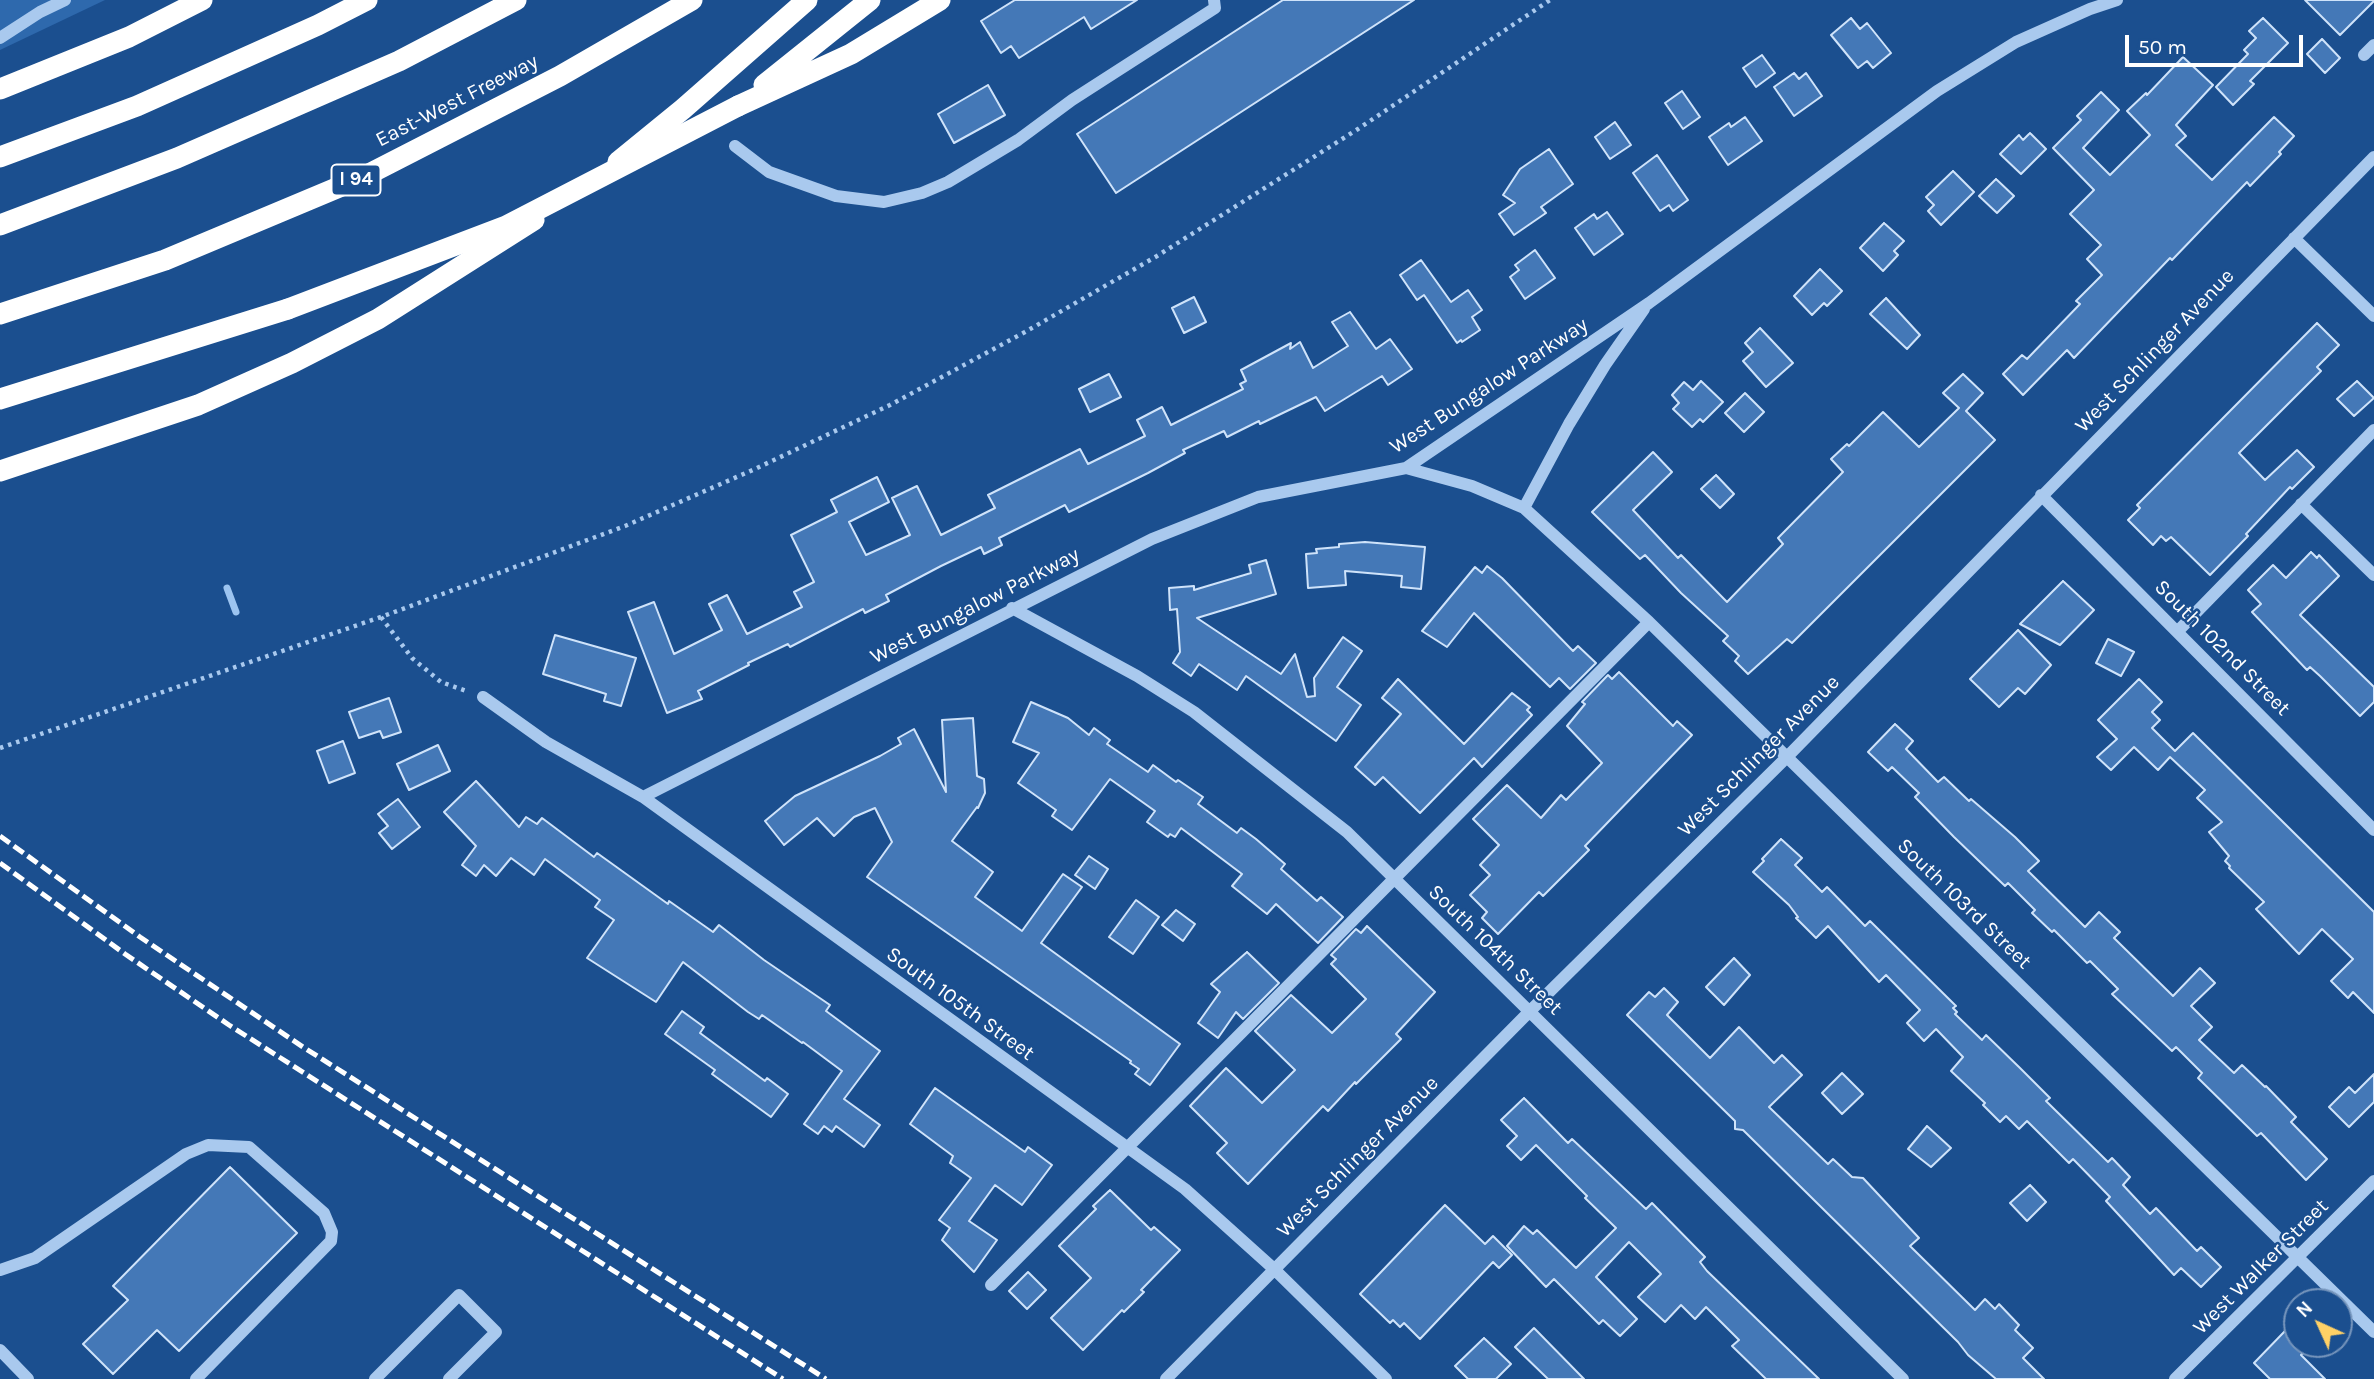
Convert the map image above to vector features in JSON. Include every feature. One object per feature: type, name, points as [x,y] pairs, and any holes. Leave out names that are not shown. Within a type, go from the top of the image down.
[{"type":"highway","points":[[0,89],[129,37],[202,0]]},
{"type":"highway","points":[[2,156],[137,106],[318,25],[367,0]]},
{"type":"highway","points":[[0,225],[177,158],[399,61],[516,0]]},
{"type":"highway","name":"East-West Freeway","points":[[0,314],[164,260],[363,177],[560,76],[692,0]]},
{"type":"highway","points":[[0,471],[198,405],[292,363],[378,319],[512,234],[621,160],[807,0]]},
{"type":"highway","points":[[738,106],[870,0]]},
{"type":"highway","points":[[0,399],[288,309],[506,226],[738,106],[851,54],[940,0]]},
{"type":"street","points":[[0,38],[40,12],[65,0]]},
{"type":"street","points":[[735,146],[748,159],[769,172],[836,197],[884,202],[922,193],[948,182],[1010,145],[1073,100],[1215,8],[1214,0]]},
{"type":"street","name":"West Bungalow Parkway","points":[[643,797],[1152,539],[1258,497],[1406,468],[1648,303],[1937,91],[2016,42],[2117,0]]},
{"type":"street","name":"West Schlinger Avenue","points":[[1166,1379],[1786,758],[2374,157]]},
{"type":"street","points":[[2294,238],[2374,316]]},
{"type":"street","points":[[1524,508],[1569,424],[1605,365],[1648,303]]},
{"type":"street","points":[[2178,631],[2374,430]]},
{"type":"street","name":"South 103rd Street","points":[[1406,468],[1472,486],[1524,508],[1649,622],[2374,1332]]},
{"type":"street","name":"South 102nd Street","points":[[2042,495],[2374,830]]},
{"type":"street","points":[[2301,505],[2374,575]]},
{"type":"street","name":"South 104th Street","points":[[1012,608],[1137,676],[1194,712],[1347,832],[1903,1379]]},
{"type":"street","points":[[990,1285],[1649,622]]},
{"type":"street","name":"South 105th Street","points":[[483,697],[546,742],[643,797],[1185,1189],[1273,1269],[1386,1379]]},
{"type":"street","points":[[0,1270],[35,1258],[186,1154],[208,1145],[249,1147],[324,1213],[332,1232],[331,1241],[196,1379]]},
{"type":"street","name":"West Walker Street","points":[[2175,1379],[2374,1181]]},
{"type":"street","points":[[375,1379],[459,1295],[496,1332],[449,1379]]},
{"type":"street","points":[[0,1350],[28,1379]]},
{"type":"path","points":[[0,748],[381,617],[625,526],[755,469],[890,405],[1157,256],[1358,129],[1550,0]]},
{"type":"path","points":[[381,617],[412,658],[441,682],[483,697]]},
{"type":"shaded area","points":[[0,0],[105,0],[0,50]]},
{"type":"building","points":[[1015,0],[1137,0],[1091,29],[1084,17],[1019,58],[1011,46],[1001,53],[981,21]]},
{"type":"building","points":[[1283,0],[1414,0],[1116,193],[1077,134]]},
{"type":"building","points":[[2305,0],[2374,0],[2374,1],[2340,35]]},
{"type":"building","points":[[1851,18],[1860,29],[1867,23],[1891,53],[1873,68],[1867,61],[1858,68],[1831,35]]},
{"type":"building","points":[[2263,18],[2288,43],[2250,81],[2254,84],[2233,105],[2216,87],[2248,54],[2244,50],[2256,38],[2249,31]]},
{"type":"building","points":[[2322,39],[2340,58],[2325,73],[2307,54]]},
{"type":"building","points":[[1762,55],[1775,73],[1756,87],[1743,68]]},
{"type":"building","points":[[2183,57],[2213,85],[2176,125],[2186,136],[2176,145],[2212,180],[2274,117],[2294,136],[2279,152],[2281,154],[2250,186],[2247,182],[2074,358],[2067,350],[2023,395],[2003,374],[2022,355],[2027,359],[2080,304],[2076,301],[2102,275],[2087,259],[2101,245],[2070,214],[2094,190],[2053,148],[2081,120],[2077,116],[2101,92],[2119,110],[2083,148],[2110,175],[2150,135],[2127,111],[2146,93],[2147,95]]},
{"type":"building","points":[[1794,73],[1799,79],[1806,73],[1822,96],[1794,116],[1774,87]]},
{"type":"building","points":[[988,85],[1005,115],[954,143],[938,114]]},
{"type":"building","points":[[1682,91],[1700,117],[1683,129],[1665,103]]},
{"type":"building","points":[[1745,117],[1762,141],[1728,165],[1709,137],[1729,123],[1731,127]]},
{"type":"building","points":[[1615,122],[1631,145],[1610,159],[1595,137]]},
{"type":"building","points":[[2030,133],[2046,149],[2021,174],[2000,154],[2019,135],[2023,140]]},
{"type":"building","points":[[1549,149],[1573,184],[1541,207],[1546,213],[1514,235],[1499,214],[1515,203],[1503,195],[1520,169]]},
{"type":"building","points":[[1657,155],[1688,200],[1673,211],[1669,205],[1660,211],[1633,173]]},
{"type":"building","points":[[1953,171],[1974,192],[1941,225],[1928,211],[1934,205],[1926,197]]},
{"type":"building","points":[[1996,179],[2014,196],[1997,213],[1979,196]]},
{"type":"building","points":[[1607,212],[1623,234],[1594,255],[1575,228],[1594,214],[1597,219]]},
{"type":"building","points":[[1884,223],[1904,241],[1894,251],[1898,255],[1883,271],[1860,248]]},
{"type":"building","points":[[1535,250],[1555,278],[1525,299],[1510,277],[1519,270],[1515,265]]},
{"type":"building","points":[[1421,260],[1451,302],[1468,290],[1482,310],[1472,317],[1480,330],[1462,342],[1461,340],[1457,343],[1424,295],[1417,300],[1400,275]]},
{"type":"building","points":[[1820,269],[1842,291],[1827,306],[1824,303],[1812,315],[1794,296]]},
{"type":"building","points":[[1194,297],[1206,322],[1184,333],[1172,308]]},
{"type":"building","points":[[1886,298],[1920,335],[1907,349],[1870,314]]},
{"type":"building","points":[[1350,312],[1376,349],[1390,339],[1412,369],[1388,385],[1382,376],[1325,411],[1316,397],[1227,437],[1224,431],[1183,450],[1185,453],[1069,512],[1065,505],[999,538],[1002,545],[984,554],[981,547],[941,566],[886,595],[889,601],[865,613],[863,609],[790,647],[788,644],[748,663],[749,665],[698,691],[702,699],[667,713],[628,612],[654,602],[674,654],[722,630],[709,604],[727,595],[747,634],[802,607],[794,592],[814,582],[791,535],[837,512],[831,500],[877,477],[889,502],[849,522],[866,555],[910,535],[892,498],[917,486],[941,535],[995,508],[988,495],[1080,449],[1088,464],[1145,436],[1137,420],[1162,407],[1171,425],[1243,389],[1240,384],[1246,381],[1241,370],[1291,343],[1290,349],[1300,342],[1313,368],[1348,346],[1332,322]]},
{"type":"building","points":[[2317,323],[2339,345],[2317,367],[2321,371],[2239,453],[2265,480],[2297,450],[2314,467],[2292,489],[2290,487],[2210,575],[2171,537],[2166,541],[2161,536],[2153,545],[2128,520],[2140,508],[2137,505]]},
{"type":"building","points":[[1760,328],[1793,363],[1766,387],[1743,361],[1753,352],[1745,343]]},
{"type":"building","points":[[1109,374],[1121,397],[1090,412],[1079,389]]},
{"type":"building","points":[[1963,374],[1983,393],[1966,411],[1995,440],[1792,643],[1787,639],[1748,674],[1735,661],[1739,656],[1723,641],[1728,636],[1645,555],[1640,559],[1592,512],[1653,452],[1672,472],[1633,510],[1678,558],[1681,555],[1727,602],[1783,544],[1778,538],[1843,472],[1831,459],[1847,444],[1849,446],[1883,412],[1919,447],[1959,408],[1943,393]]},
{"type":"building","points":[[1701,381],[1723,402],[1703,422],[1700,419],[1692,427],[1673,409],[1679,403],[1672,395],[1684,382],[1693,390]]},
{"type":"building","points":[[2357,381],[2374,398],[2354,416],[2337,399]]},
{"type":"building","points":[[1745,393],[1764,412],[1744,432],[1725,413]]},
{"type":"building","points":[[1716,475],[1734,494],[1720,508],[1701,489]]},
{"type":"building","points":[[1365,542],[1425,547],[1421,589],[1401,587],[1402,576],[1345,571],[1346,585],[1308,588],[1306,554],[1317,553],[1316,549],[1339,547],[1339,544]]},
{"type":"building","points":[[2311,552],[2317,558],[2319,555],[2339,576],[2300,615],[2374,687],[2374,702],[2360,716],[2310,667],[2307,670],[2252,612],[2261,604],[2248,590],[2273,565],[2286,578]]},
{"type":"building","points":[[1266,560],[1276,594],[1197,618],[1281,674],[1295,654],[1307,697],[1315,696],[1314,678],[1343,637],[1362,651],[1337,687],[1361,705],[1336,741],[1246,676],[1237,690],[1199,664],[1191,676],[1173,663],[1180,652],[1177,609],[1170,610],[1169,588],[1194,586],[1194,590],[1251,573],[1249,565]]},
{"type":"building","points":[[1487,566],[1573,651],[1578,646],[1596,663],[1570,689],[1559,678],[1550,687],[1474,613],[1447,647],[1422,631],[1475,567],[1482,573]]},
{"type":"building","points":[[2063,581],[2094,610],[2060,645],[2020,624]]},
{"type":"building","points":[[2018,630],[2051,665],[2025,694],[2018,688],[1999,707],[1970,679]]},
{"type":"building","points":[[555,635],[636,658],[621,706],[604,701],[606,694],[543,674]]},
{"type":"building","points":[[2108,639],[2134,652],[2121,676],[2096,663]]},
{"type":"building","points":[[1619,672],[1673,726],[1677,721],[1692,735],[1585,846],[1589,850],[1543,896],[1539,892],[1498,934],[1482,918],[1487,912],[1470,895],[1490,875],[1480,865],[1499,845],[1473,819],[1507,785],[1541,818],[1561,795],[1566,800],[1602,763],[1567,726],[1585,704],[1582,702],[1608,675],[1612,679]]},
{"type":"building","points":[[1398,679],[1464,744],[1512,693],[1530,707],[1527,710],[1532,715],[1482,767],[1474,758],[1420,813],[1383,777],[1375,785],[1355,767],[1401,714],[1382,698]]},
{"type":"building","points":[[2139,679],[2162,702],[2152,712],[2160,720],[2152,728],[2175,751],[2193,733],[2374,912],[2374,1013],[2353,992],[2348,998],[2331,981],[2353,959],[2322,929],[2299,954],[2256,909],[2264,902],[2229,868],[2225,861],[2229,856],[2209,832],[2222,822],[2197,798],[2205,790],[2170,757],[2158,770],[2134,747],[2111,770],[2097,757],[2117,739],[2098,720]]},
{"type":"building","points":[[389,698],[401,732],[383,738],[380,731],[359,738],[349,712]]},
{"type":"building","points":[[1031,702],[1068,718],[1089,735],[1094,728],[1110,740],[1107,744],[1148,772],[1153,765],[1203,797],[1198,804],[1237,833],[1241,828],[1256,839],[1285,864],[1281,869],[1317,901],[1321,897],[1343,917],[1318,943],[1276,904],[1267,914],[1232,886],[1242,874],[1181,828],[1175,837],[1170,834],[1168,837],[1147,822],[1155,811],[1110,779],[1072,830],[1052,816],[1056,810],[1018,783],[1039,753],[1013,742]]},
{"type":"building","points":[[973,718],[977,776],[984,779],[985,793],[978,808],[952,841],[993,872],[975,897],[1022,931],[1063,874],[1082,887],[1041,943],[1180,1044],[1150,1085],[1135,1074],[1139,1069],[1130,1063],[1131,1061],[867,877],[892,842],[875,808],[854,817],[834,836],[817,818],[784,845],[765,821],[795,796],[901,744],[898,738],[914,729],[946,792],[942,720]]},
{"type":"building","points":[[1895,724],[1913,741],[1906,749],[1938,782],[1944,777],[2039,861],[2028,871],[2085,927],[2099,912],[2120,932],[2114,938],[2173,996],[2200,968],[2215,983],[2191,1006],[2212,1027],[2199,1040],[2234,1073],[2242,1065],[2296,1117],[2291,1122],[2327,1159],[2306,1180],[2261,1133],[2257,1136],[2198,1078],[2202,1073],[2176,1047],[2172,1051],[2112,994],[2118,989],[2090,961],[2087,963],[2054,930],[2052,932],[2032,913],[2035,910],[2008,883],[2005,886],[1954,837],[1915,797],[1919,793],[1892,767],[1888,771],[1868,752]]},
{"type":"building","points":[[343,741],[355,773],[329,783],[317,751]]},
{"type":"building","points":[[438,745],[450,771],[409,790],[397,764]]},
{"type":"building","points":[[476,781],[519,827],[526,817],[537,824],[542,818],[594,857],[597,853],[668,904],[669,901],[713,932],[719,925],[830,1005],[826,1011],[880,1051],[844,1099],[880,1125],[864,1147],[836,1126],[832,1132],[824,1126],[818,1134],[804,1124],[842,1071],[803,1042],[762,1015],[759,1019],[748,1012],[683,962],[656,1002],[587,958],[614,920],[595,907],[600,900],[545,859],[534,875],[511,858],[496,876],[484,865],[476,876],[462,865],[476,846],[444,812]]},
{"type":"building","points":[[398,799],[420,827],[392,849],[379,833],[388,826],[378,814]]},
{"type":"building","points":[[1781,839],[1802,858],[1795,865],[1822,892],[1827,887],[1865,926],[1870,921],[1956,1006],[1953,1008],[1957,1012],[1955,1014],[1982,1040],[1986,1035],[2050,1098],[2046,1101],[2108,1162],[2112,1158],[2130,1177],[2123,1185],[2150,1214],[2156,1208],[2197,1251],[2201,1247],[2221,1267],[2201,1287],[2181,1268],[2174,1275],[2106,1201],[2110,1197],[2073,1159],[2069,1163],[2027,1121],[2019,1129],[2006,1116],[2000,1122],[1983,1105],[1985,1103],[1951,1071],[1963,1057],[1936,1029],[1924,1041],[1907,1023],[1920,1010],[1886,975],[1879,982],[1828,926],[1816,938],[1796,918],[1798,917],[1789,905],[1753,872]]},
{"type":"building","points":[[1089,856],[1108,869],[1095,889],[1075,875]]},
{"type":"building","points":[[1136,900],[1159,917],[1133,954],[1109,937]]},
{"type":"building","points":[[1176,910],[1195,924],[1183,941],[1162,925]]},
{"type":"building","points":[[1367,926],[1435,992],[1396,1034],[1401,1039],[1328,1111],[1323,1106],[1248,1184],[1217,1153],[1227,1143],[1190,1106],[1226,1068],[1262,1103],[1295,1070],[1255,1031],[1291,995],[1332,1033],[1366,999],[1331,964],[1336,959],[1331,955],[1356,929],[1361,933]]},
{"type":"building","points":[[1247,952],[1279,983],[1243,1019],[1236,1012],[1218,1038],[1198,1023],[1220,992],[1211,984]]},
{"type":"building","points":[[1734,958],[1750,975],[1724,1005],[1706,987]]},
{"type":"building","points":[[1664,988],[1678,1002],[1667,1015],[1710,1058],[1739,1027],[1774,1063],[1782,1055],[1802,1075],[1769,1107],[1828,1164],[1833,1159],[1852,1177],[1863,1178],[1919,1238],[1910,1246],[1975,1310],[1985,1299],[1995,1309],[1999,1304],[2019,1325],[2015,1330],[2033,1348],[2023,1358],[2044,1379],[1996,1379],[1968,1355],[1958,1342],[1743,1130],[1735,1129],[1735,1121],[1627,1015],[1649,992],[1655,997]]},
{"type":"building","points":[[682,1011],[704,1027],[700,1033],[765,1081],[767,1078],[788,1094],[771,1117],[712,1074],[715,1070],[665,1034]]},
{"type":"building","points":[[1842,1073],[1863,1094],[1842,1114],[1822,1093]]},
{"type":"building","points":[[2374,1074],[2374,1102],[2349,1127],[2329,1107],[2349,1087],[2355,1093]]},
{"type":"building","points":[[935,1088],[1025,1152],[1028,1147],[1052,1165],[1022,1205],[995,1185],[969,1221],[997,1240],[974,1272],[942,1240],[950,1228],[939,1220],[971,1178],[950,1163],[953,1156],[910,1124]]},
{"type":"building","points":[[1524,1098],[1568,1143],[1572,1139],[1646,1209],[1652,1203],[1705,1257],[1700,1262],[1707,1271],[1819,1379],[1766,1379],[1732,1346],[1739,1340],[1706,1307],[1695,1319],[1681,1305],[1665,1322],[1638,1297],[1661,1274],[1629,1242],[1596,1277],[1637,1319],[1620,1336],[1603,1320],[1599,1324],[1554,1279],[1546,1287],[1507,1246],[1524,1226],[1533,1234],[1537,1230],[1576,1268],[1616,1228],[1536,1145],[1521,1160],[1507,1146],[1517,1136],[1501,1120]]},
{"type":"building","points":[[1927,1126],[1951,1148],[1931,1167],[1908,1149]]},
{"type":"building","points":[[230,1167],[297,1233],[179,1351],[157,1330],[113,1374],[83,1344],[128,1300],[113,1286]]},
{"type":"building","points":[[2030,1185],[2046,1202],[2027,1221],[2010,1203]]},
{"type":"building","points":[[1110,1190],[1151,1230],[1154,1227],[1180,1250],[1141,1290],[1144,1292],[1124,1312],[1122,1310],[1083,1350],[1051,1318],[1091,1278],[1059,1246],[1096,1209],[1093,1206]]},
{"type":"building","points":[[1445,1205],[1485,1244],[1493,1236],[1512,1255],[1499,1268],[1493,1262],[1420,1339],[1404,1323],[1400,1327],[1393,1320],[1390,1323],[1360,1294]]},
{"type":"building","points":[[1028,1272],[1046,1290],[1027,1309],[1009,1291]]},
{"type":"building","points":[[1534,1328],[1584,1379],[1548,1379],[1515,1347]]},
{"type":"building","points":[[2283,1333],[2283,1358],[2304,1358],[2325,1379],[2270,1379],[2254,1363]]},
{"type":"building","points":[[1484,1338],[1511,1364],[1496,1379],[1468,1379],[1455,1366]]},
{"type":"waterway","points":[[227,588],[236,612]]},
{"type":"railway","points":[[0,836],[140,937],[303,1047],[826,1379]]},
{"type":"railway","points":[[0,863],[229,1025],[783,1379]]}]
